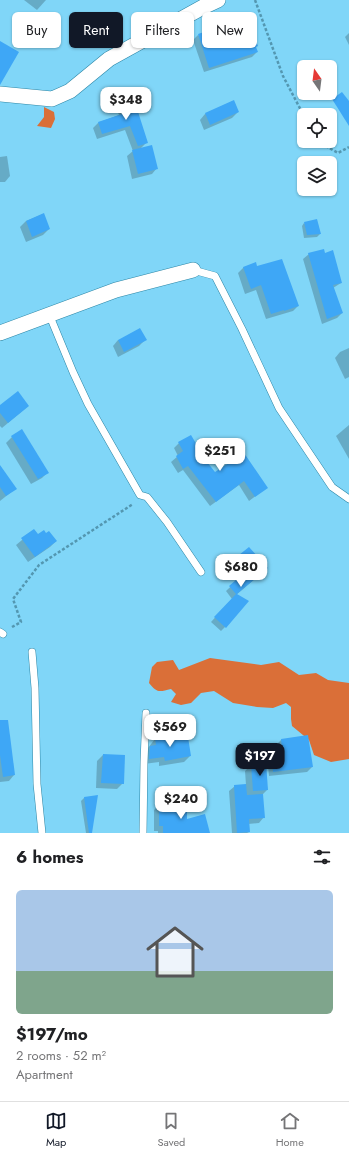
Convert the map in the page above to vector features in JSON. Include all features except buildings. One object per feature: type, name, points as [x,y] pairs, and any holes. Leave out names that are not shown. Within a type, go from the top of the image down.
[{"type":"street","points":[[0,94],[52,99],[70,90],[109,59],[218,0]]},
{"type":"street","points":[[0,333],[9,331],[49,314],[116,290],[193,270]]},
{"type":"lane","points":[[193,270],[215,276],[279,408],[332,487],[349,499]]},
{"type":"lane","points":[[49,314],[88,404],[140,495],[147,497],[201,572]]},
{"type":"lane","points":[[32,652],[35,688],[37,784],[42,833]]},
{"type":"lane","points":[[143,833],[146,713]]},
{"type":"path","points":[[255,0],[283,76],[300,108]]},
{"type":"path","points":[[329,148],[338,153],[349,146]]},
{"type":"path","points":[[1,633],[21,622],[13,599],[39,565],[136,502],[140,495]]},
{"type":"shaded area","points":[[44,107],[54,112],[55,119],[51,128],[37,126],[44,117]]},
{"type":"shaded area","points":[[210,658],[261,665],[279,662],[299,675],[316,673],[328,680],[349,683],[349,759],[331,762],[314,755],[309,740],[292,726],[291,707],[286,703],[273,708],[233,703],[214,691],[201,693],[191,703],[181,705],[171,702],[176,694],[171,689],[158,691],[149,683],[152,667],[157,662],[173,660],[179,670]]}]
